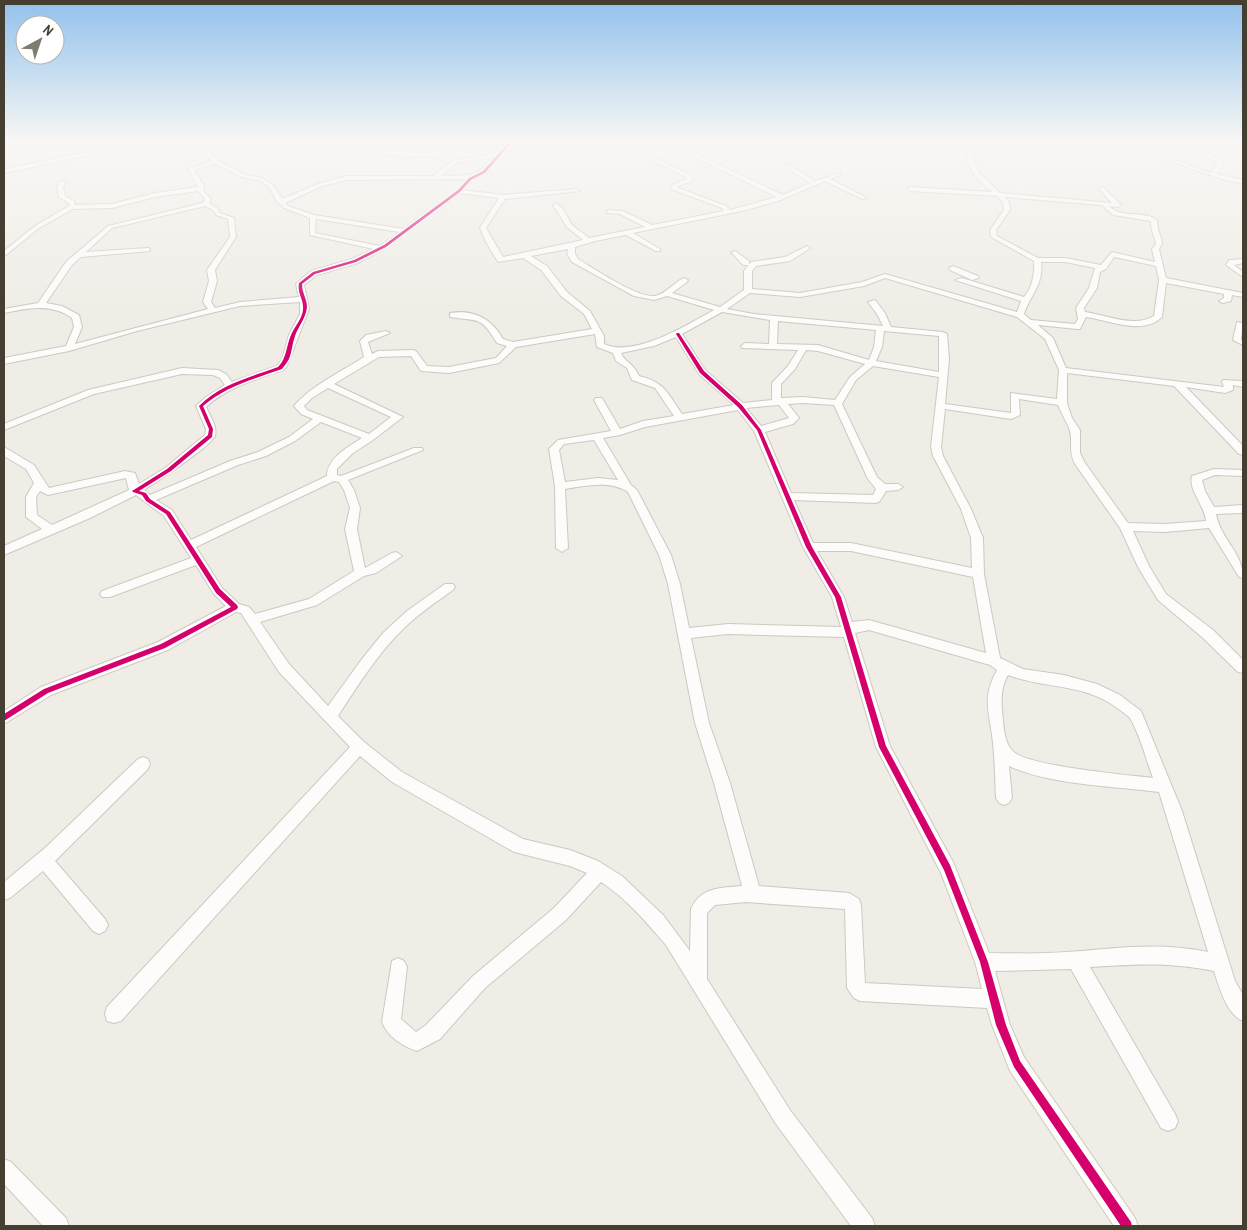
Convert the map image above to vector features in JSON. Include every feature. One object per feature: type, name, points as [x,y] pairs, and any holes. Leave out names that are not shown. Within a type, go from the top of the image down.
[{"type":"street","points":[[65,198],[72,202],[72,207]]},
{"type":"street","points":[[4,254],[36,227],[72,207],[112,206],[142,198]]},
{"type":"street","points":[[206,204],[207,198]]},
{"type":"street","points":[[279,198],[281,202],[300,214],[406,231]]},
{"type":"street","points":[[281,202],[290,198]]},
{"type":"street","points":[[4,551],[49,530],[108,507],[169,470],[210,436],[211,429],[202,406],[214,394],[230,386],[280,368],[284,364],[290,354],[292,336],[303,319],[304,299],[300,291],[300,284],[311,275],[355,261],[381,248],[449,198]]},
{"type":"street","points":[[502,198],[483,228],[489,242],[501,260],[572,246],[587,240],[728,212],[777,198]]},
{"type":"street","points":[[701,198],[724,207],[728,212]]},
{"type":"street","points":[[1002,198],[1006,202],[1006,210],[993,230],[994,237],[1037,260],[1057,259],[1100,267]]},
{"type":"street","points":[[1037,198],[1118,206],[1111,198]]},
{"type":"street","points":[[41,305],[69,264],[110,227],[206,204],[215,209],[218,214],[232,218],[233,237],[211,270],[214,281],[207,302],[213,310]]},
{"type":"street","points":[[556,205],[561,210],[569,226],[587,240]]},
{"type":"street","points":[[1081,314],[1098,315],[1130,324],[1154,321],[1158,317],[1163,280],[1155,249],[1159,244],[1158,237],[1154,232],[1154,220],[1145,216],[1110,212],[1105,206]]},
{"type":"street","points":[[608,212],[621,212],[650,227]]},
{"type":"street","points":[[313,217],[312,234],[381,248]]},
{"type":"street","points":[[628,233],[658,250]]},
{"type":"street","points":[[572,246],[571,254],[575,260],[622,287],[649,298],[665,293],[684,280]]},
{"type":"street","points":[[735,253],[750,265],[787,259],[807,248]]},
{"type":"street","points":[[78,255],[148,250]]},
{"type":"street","points":[[1029,322],[1077,327],[1082,319],[1080,308],[1093,288],[1100,267],[1112,254],[1160,265]]},
{"type":"street","points":[[524,255],[544,268],[564,294],[587,313],[597,331],[602,348],[616,351],[634,348],[678,334],[722,310],[748,291],[800,295],[864,284],[885,276],[1020,315],[1049,338],[1063,370],[1062,403],[1067,418],[1075,430],[1076,453],[1080,464],[1125,527],[1144,567],[1162,597],[1208,634],[1243,668]]},
{"type":"street","points":[[1020,315],[1025,300],[1033,292],[1038,267],[1037,260]]},
{"type":"street","points":[[1242,262],[1232,262],[1230,265],[1243,275]]},
{"type":"street","points":[[748,291],[747,276],[750,265]]},
{"type":"street","points":[[953,268],[976,278],[968,282],[955,296]]},
{"type":"street","points":[[959,280],[1025,300]]},
{"type":"street","points":[[1163,280],[1243,295]]},
{"type":"street","points":[[1223,301],[1228,299],[1228,292]]},
{"type":"street","points":[[665,293],[722,310],[774,318],[943,334],[946,359],[936,447],[938,456],[972,522],[977,538],[978,574],[999,665],[994,705],[1000,746],[1004,798]]},
{"type":"street","points":[[4,360],[69,348],[135,328],[240,304],[304,299]]},
{"type":"street","points":[[562,548],[560,486],[554,455],[554,449],[557,445],[569,440],[618,433],[643,424],[740,406],[779,401],[837,403],[844,398],[851,380],[871,362],[876,352],[884,328],[881,312],[872,302]]},
{"type":"street","points":[[4,311],[48,304],[70,312],[76,317],[78,327],[69,348]]},
{"type":"street","points":[[453,315],[476,316],[491,324],[500,341],[513,345],[597,331]]},
{"type":"street","points":[[773,345],[774,318]]},
{"type":"street","points":[[1240,324],[1237,340],[1243,343]]},
{"type":"street","points":[[369,358],[364,341],[369,337],[386,333]]},
{"type":"street","points":[[678,334],[702,372],[740,406],[759,430],[808,547],[838,597],[884,747],[947,868],[984,962],[1001,1025],[1017,1064],[1127,1226]]},
{"type":"street","points":[[370,438],[324,419],[319,419],[304,412],[299,406],[309,396],[378,354],[413,353],[424,369],[449,370],[499,360],[513,345]]},
{"type":"street","points":[[745,346],[773,345],[818,348],[871,362],[944,376]]},
{"type":"street","points":[[759,430],[790,422],[794,418],[779,401],[776,383],[792,367],[803,348]]},
{"type":"street","points":[[616,351],[619,360],[631,367],[635,378],[651,381],[660,386],[679,417]]},
{"type":"street","points":[[1063,370],[1225,390],[1230,388],[1226,382],[1243,384]]},
{"type":"street","points":[[4,427],[91,392],[182,372],[215,372],[223,376],[230,386]]},
{"type":"street","points":[[1177,384],[1243,452]]},
{"type":"street","points":[[328,385],[398,417],[370,438],[349,450],[332,468],[337,478],[349,490],[355,508],[351,530],[360,573]]},
{"type":"street","points":[[940,406],[1011,416],[1016,415],[1014,395],[1062,403]]},
{"type":"street","points":[[599,400],[618,433]]},
{"type":"street","points":[[837,403],[873,479],[882,488],[898,487]]},
{"type":"street","points":[[148,500],[234,463],[262,454],[292,439],[319,419]]},
{"type":"street","points":[[597,437],[626,485],[632,490],[665,555],[681,610],[702,723],[750,880],[751,889],[746,894]]},
{"type":"street","points":[[4,450],[7,455],[31,467],[38,485],[48,492],[56,492],[125,474],[131,475],[135,491]]},
{"type":"street","points":[[189,546],[337,478],[418,450]]},
{"type":"street","points":[[1243,473],[1214,472],[1196,478],[1197,488],[1212,511],[1212,524],[1243,574]]},
{"type":"street","points":[[560,486],[608,482],[626,485]]},
{"type":"street","points":[[38,485],[31,498],[32,516],[49,530]]},
{"type":"street","points":[[787,496],[876,498],[882,488]]},
{"type":"street","points":[[135,491],[144,494],[148,500],[168,513],[218,591],[235,607],[245,610],[284,668],[359,747],[397,777],[520,846],[570,858],[600,872],[616,882],[656,920],[672,939],[783,1117],[864,1226]]},
{"type":"street","points":[[1212,511],[1243,509]]},
{"type":"street","points":[[1125,527],[1165,528],[1212,524]]},
{"type":"street","points":[[808,547],[851,547],[943,565],[978,574]]},
{"type":"street","points":[[252,620],[313,602],[360,573],[372,570],[396,556]]},
{"type":"street","points":[[106,594],[198,560]]},
{"type":"street","points":[[329,717],[364,664],[398,626],[410,614],[449,587]]},
{"type":"street","points":[[4,718],[46,691],[163,646],[235,607]]},
{"type":"street","points":[[685,634],[728,629],[848,630],[869,625],[999,665],[1022,676],[1075,683],[1103,691],[1124,703],[1136,715],[1174,811],[1227,985],[1243,1012]]},
{"type":"street","points":[[1000,746],[1011,760],[1032,767],[1164,786]]},
{"type":"street","points":[[114,1014],[198,925],[270,840],[359,747]]},
{"type":"street","points":[[4,892],[44,860],[143,764]]},
{"type":"street","points":[[44,860],[99,925]]},
{"type":"street","points":[[398,967],[391,1022],[408,1039],[416,1042],[433,1032],[479,982],[560,914],[600,872]]},
{"type":"street","points":[[698,982],[699,909],[711,897],[746,894],[849,900],[853,905],[856,988],[860,992],[995,999]]},
{"type":"street","points":[[984,962],[1076,960],[1147,954],[1183,956],[1220,964]]},
{"type":"street","points":[[1076,960],[1168,1121]]},
{"type":"street","points":[[4,1169],[58,1226]]},
{"type":"cycle path","points":[[4,718],[46,691],[163,646],[235,607],[218,591],[168,513],[148,500],[144,494],[135,491],[169,470],[210,436],[211,429],[201,406],[209,399],[228,387],[280,368],[284,364],[288,356],[291,339],[304,314],[305,304],[300,291],[300,284],[314,273],[355,261],[385,246],[449,198]]},
{"type":"cycle path","points":[[678,334],[702,372],[740,406],[759,430],[809,547],[838,597],[883,747],[947,868],[984,962],[1001,1025],[1017,1064],[1127,1226]]}]
